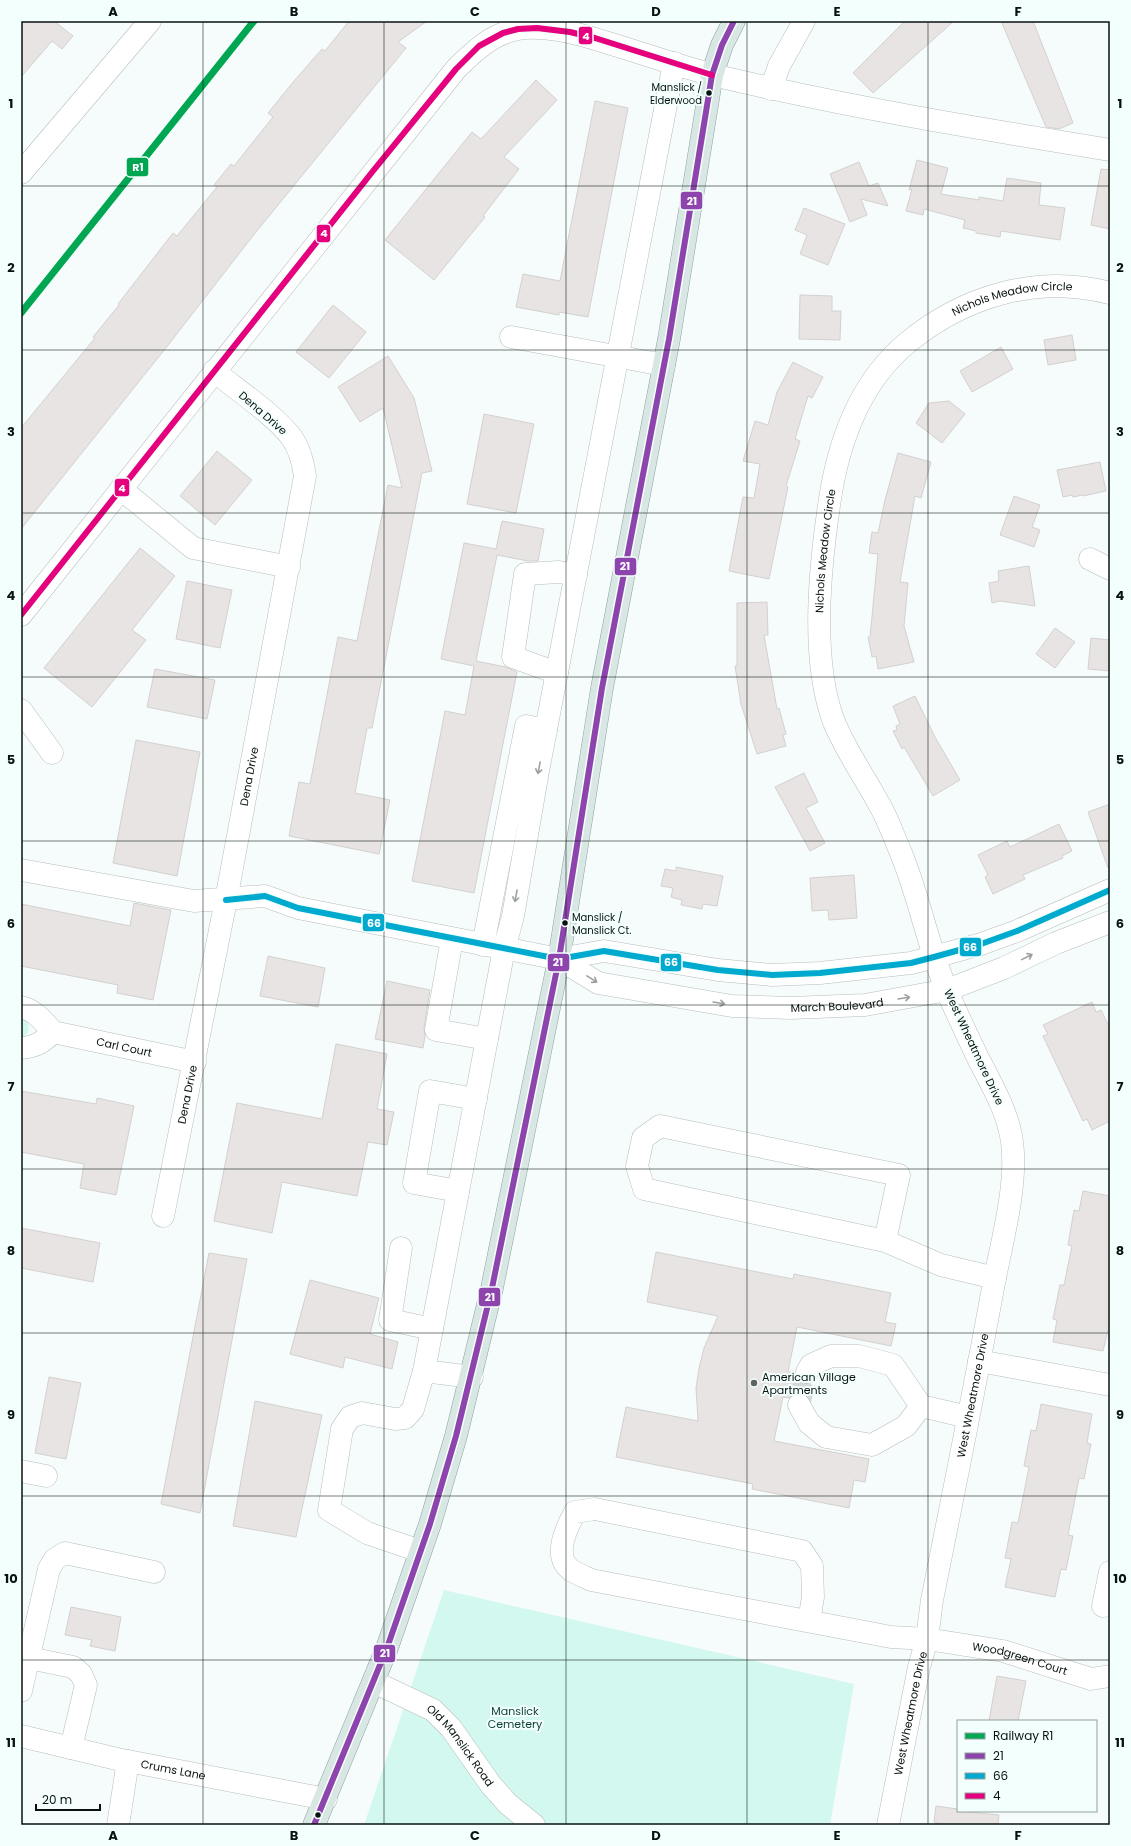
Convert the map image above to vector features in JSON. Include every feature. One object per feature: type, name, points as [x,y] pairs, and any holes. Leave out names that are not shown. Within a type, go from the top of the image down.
[{"type":"main road","points":[[314,1825],[374,1682],[420,1551],[456,1436],[472,1377],[492,1288],[559,959],[605,673],[664,365],[712,75],[722,45],[734,21]]},
{"type":"street","points":[[21,173],[150,21]]},
{"type":"street","points":[[771,89],[779,66],[804,21]]},
{"type":"street","points":[[21,615],[456,69],[479,46],[503,33],[518,29],[537,28],[570,32],[595,38],[712,75],[771,89],[842,104],[1110,150]]},
{"type":"street","points":[[420,1551],[368,1534],[329,1510],[342,1429],[350,1417],[362,1413],[395,1419],[405,1418],[413,1409],[424,1371],[504,949],[513,916],[546,730],[674,63]]},
{"type":"street","name":"Nichols Meadow Circle","points":[[941,974],[903,859],[881,807],[850,755],[833,720],[825,687],[820,630],[823,545],[835,469],[845,432],[860,400],[879,373],[901,348],[928,326],[960,308],[994,295],[1028,288],[1063,286],[1098,290],[1110,294]]},
{"type":"street","points":[[511,338],[664,365]]},
{"type":"street","name":"Dena Drive","points":[[163,1216],[195,1062],[305,476],[300,454],[292,439],[279,424],[214,371]]},
{"type":"street","points":[[121,488],[193,548],[289,567]]},
{"type":"street","points":[[1090,559],[1110,569]]},
{"type":"street","points":[[557,673],[513,657],[525,574],[559,572],[576,575]]},
{"type":"street","points":[[21,710],[52,753]]},
{"type":"street","points":[[483,945],[526,726],[546,730]]},
{"type":"street","points":[[21,870],[194,901],[226,900],[265,896],[298,908],[559,959],[604,951],[718,970],[772,975],[820,973],[911,963],[941,974],[1010,933],[1101,894],[1109,926]]},
{"type":"street","name":"March Boulevard","points":[[559,959],[598,983],[732,1006],[791,1008],[865,1005],[941,974],[1004,968],[1056,943],[1109,926]]},
{"type":"street","points":[[452,939],[436,1030],[487,1038]]},
{"type":"street","name":"West Wheatmore Drive","points":[[888,1825],[919,1667],[927,1639],[932,1600],[980,1361],[1010,1196],[1013,1155],[1012,1138],[1002,1104],[941,974]]},
{"type":"street","points":[[21,1007],[27,1008],[38,1016],[53,1032],[43,1042],[32,1048],[21,1048]]},
{"type":"street","name":"Carl Court","points":[[53,1032],[195,1062]]},
{"type":"street","points":[[458,1191],[414,1183],[430,1092],[476,1099]]},
{"type":"street","points":[[885,1241],[899,1175],[660,1126],[643,1138],[637,1166],[644,1189],[885,1241],[941,1265],[995,1278]]},
{"type":"street","points":[[401,1248],[390,1320],[432,1329]]},
{"type":"street","points":[[807,1372],[811,1365],[831,1356],[858,1356],[893,1366],[921,1406],[968,1417]]},
{"type":"street","points":[[980,1361],[1110,1385]]},
{"type":"street","points":[[424,1371],[472,1377]]},
{"type":"street","points":[[799,1405],[810,1423],[826,1437],[872,1445],[906,1426],[921,1406]]},
{"type":"street","points":[[21,1471],[46,1476]]},
{"type":"street","name":"Woodgreen Court","points":[[809,1621],[813,1597],[812,1566],[802,1551],[595,1509],[575,1512],[564,1533],[562,1557],[570,1570],[591,1580],[891,1637],[927,1639],[1003,1651],[1091,1679],[1110,1676]]},
{"type":"street","points":[[21,1691],[49,1569],[55,1559],[65,1553],[154,1572]]},
{"type":"street","points":[[1103,1606],[1110,1572]]},
{"type":"street","points":[[29,1658],[73,1667],[81,1674],[86,1685],[71,1748]]},
{"type":"street","name":"Old Manslick Road","points":[[374,1682],[433,1710],[451,1728],[490,1785],[508,1804],[534,1825]]},
{"type":"street","name":"Crums Lane","points":[[21,1736],[128,1761],[326,1799]]},
{"type":"street","points":[[118,1825],[128,1761]]},
{"type":"green space","points":[[21,1016],[27,1019],[29,1029],[27,1034],[21,1038]]},
{"type":"green space","name":"Manslick Cemetery","points":[[444,1590],[854,1684],[830,1825],[364,1825]]},
{"type":"building","points":[[21,21],[54,21],[73,36],[62,49],[52,41],[21,77]]},
{"type":"building","points":[[349,21],[427,21],[398,42],[406,48],[252,237],[169,344],[21,529],[21,428],[95,338],[93,337],[173,233],[177,236],[217,187],[214,185],[231,164],[234,166],[273,117],[268,113],[322,49],[325,51]]},
{"type":"building","points":[[905,21],[954,21],[873,93],[853,73]]},
{"type":"building","points":[[1001,21],[1033,21],[1073,123],[1059,129],[1046,127]]},
{"type":"building","points":[[536,80],[557,100],[504,157],[519,169],[483,216],[485,217],[434,280],[385,240],[472,132],[481,139]]},
{"type":"building","points":[[595,101],[628,108],[588,317],[559,312],[559,315],[516,307],[523,274],[560,281]]},
{"type":"building","points":[[917,160],[948,168],[941,194],[979,200],[979,197],[1003,201],[1007,178],[1041,183],[1039,205],[1065,208],[1060,240],[1001,231],[1000,237],[976,233],[976,231],[963,228],[965,220],[924,209],[923,215],[906,211],[912,189],[909,190]]},
{"type":"building","points":[[859,162],[869,186],[878,183],[888,206],[861,199],[867,215],[850,222],[830,174]]},
{"type":"building","points":[[1101,169],[1110,170],[1110,229],[1091,225]]},
{"type":"building","points":[[804,208],[845,224],[828,265],[800,254],[807,235],[795,230]]},
{"type":"building","points":[[800,295],[832,296],[832,311],[841,311],[840,340],[799,339]]},
{"type":"building","points":[[333,305],[366,332],[329,378],[296,352]]},
{"type":"building","points":[[1072,335],[1076,360],[1048,365],[1044,340]]},
{"type":"building","points":[[1001,347],[1013,369],[972,392],[960,371]]},
{"type":"building","points":[[388,356],[414,398],[432,471],[422,473],[372,728],[367,728],[355,793],[390,800],[379,854],[289,836],[299,782],[310,784],[338,637],[357,641],[388,485],[402,488],[383,408],[360,422],[338,387]]},
{"type":"building","points":[[793,362],[823,377],[812,398],[808,396],[795,439],[800,441],[786,486],[788,487],[769,579],[729,571],[743,497],[754,498],[760,464],[743,461],[755,421],[768,425],[777,392]]},
{"type":"building","points":[[949,401],[965,414],[942,443],[916,423],[929,403]]},
{"type":"building","points":[[484,414],[534,424],[516,513],[467,504]]},
{"type":"building","points":[[217,451],[252,480],[215,525],[180,496]]},
{"type":"building","points":[[898,453],[931,462],[921,498],[915,496],[900,582],[908,583],[904,626],[914,662],[878,669],[876,656],[872,657],[868,637],[870,637],[878,554],[869,553],[872,532],[878,533],[885,500]]},
{"type":"building","points":[[1100,462],[1106,491],[1083,496],[1073,497],[1072,495],[1063,497],[1057,470]]},
{"type":"building","points":[[1014,496],[1040,505],[1032,527],[1040,530],[1034,547],[1000,535]]},
{"type":"building","points":[[502,521],[544,529],[538,561],[528,561],[497,555],[476,661],[506,667],[517,672],[474,893],[412,881],[445,711],[465,715],[474,666],[441,659],[464,543],[496,549]]},
{"type":"building","points":[[140,548],[175,576],[132,630],[146,640],[92,707],[44,668]]},
{"type":"building","points":[[1029,566],[1035,606],[1000,601],[992,603],[989,583],[999,581],[998,571]]},
{"type":"building","points":[[187,581],[232,590],[220,648],[176,639]]},
{"type":"building","points":[[767,602],[768,635],[764,635],[777,709],[779,708],[786,734],[783,735],[786,746],[757,754],[741,704],[735,666],[737,666],[737,603]]},
{"type":"building","points":[[1055,628],[1075,642],[1055,668],[1036,654]]},
{"type":"building","points":[[1091,638],[1110,640],[1110,671],[1088,669]]},
{"type":"building","points":[[155,669],[215,680],[207,719],[147,707]]},
{"type":"building","points":[[915,696],[935,737],[960,780],[933,796],[904,747],[902,749],[893,731],[897,730],[896,726],[900,724],[893,706]]},
{"type":"building","points":[[136,740],[200,752],[177,876],[113,863]]},
{"type":"building","points":[[804,773],[818,802],[806,808],[825,843],[810,851],[775,787]]},
{"type":"building","points":[[1110,804],[1110,868],[1108,868],[1088,812]]},
{"type":"building","points":[[1059,824],[1072,851],[1062,856],[1063,858],[1023,875],[1025,879],[993,894],[985,877],[988,875],[978,855],[1007,841],[1010,847]]},
{"type":"building","points":[[676,867],[723,876],[717,906],[703,904],[702,909],[681,905],[682,900],[671,897],[673,888],[661,886],[665,869],[676,871]]},
{"type":"building","points":[[854,875],[857,918],[829,920],[828,910],[812,911],[810,878]]},
{"type":"building","points":[[134,903],[171,910],[153,1000],[117,993],[118,985],[21,966],[21,904],[130,926]]},
{"type":"building","points":[[268,956],[325,968],[318,1007],[260,996]]},
{"type":"building","points":[[387,981],[430,990],[424,1028],[425,1036],[423,1048],[375,1039]]},
{"type":"building","points":[[1092,1002],[1096,1012],[1101,1010],[1110,1028],[1110,1121],[1092,1130],[1087,1119],[1083,1121],[1043,1036],[1048,1034],[1043,1025]]},
{"type":"building","points":[[336,1044],[387,1054],[377,1109],[394,1112],[387,1145],[368,1142],[357,1196],[282,1182],[272,1233],[214,1221],[237,1103],[322,1119]]},
{"type":"building","points":[[21,1091],[96,1104],[97,1098],[134,1106],[116,1195],[80,1188],[84,1164],[21,1152]]},
{"type":"building","points":[[1083,1191],[1110,1196],[1110,1330],[1108,1330],[1103,1351],[1053,1342],[1057,1320],[1053,1319],[1060,1285],[1064,1285],[1072,1246],[1068,1245],[1074,1210],[1079,1211]]},
{"type":"building","points":[[21,1228],[100,1243],[93,1282],[21,1268]]},
{"type":"building","name":"American Village Apartments","points":[[656,1252],[793,1279],[794,1274],[891,1293],[885,1322],[896,1324],[891,1346],[797,1327],[788,1372],[795,1373],[796,1379],[801,1383],[811,1384],[808,1397],[799,1393],[793,1394],[789,1398],[783,1397],[774,1441],[869,1459],[865,1482],[854,1480],[849,1508],[752,1489],[753,1484],[616,1457],[626,1407],[698,1421],[696,1388],[699,1368],[704,1348],[718,1316],[647,1302]]},
{"type":"building","points":[[209,1253],[247,1259],[200,1513],[161,1504]]},
{"type":"building","points":[[310,1280],[379,1298],[370,1334],[398,1342],[392,1369],[345,1357],[343,1368],[290,1354]]},
{"type":"building","points":[[49,1377],[81,1383],[66,1459],[35,1453]]},
{"type":"building","points":[[255,1401],[322,1415],[296,1537],[233,1526]]},
{"type":"building","points":[[1041,1404],[1092,1414],[1087,1443],[1091,1444],[1084,1479],[1079,1478],[1068,1535],[1073,1536],[1066,1570],[1061,1569],[1055,1597],[1005,1587],[1011,1559],[1005,1558],[1012,1522],[1018,1523],[1029,1467],[1024,1466],[1031,1430],[1036,1431]]},
{"type":"building","points":[[71,1607],[121,1617],[115,1651],[90,1646],[92,1640],[65,1635]]},
{"type":"building","points":[[997,1676],[1026,1681],[1018,1720],[989,1720]]},
{"type":"building","points":[[936,1806],[957,1809],[957,1812],[999,1815],[998,1825],[937,1825],[938,1823],[934,1822]]},
{"type":"tunnel","points":[[799,1405],[807,1372]]},
{"type":"rail line","name":"R1","points":[[21,313],[254,21]]},
{"type":"transit line","name":"21","points":[[314,1825],[387,1648],[430,1524],[456,1436],[492,1288],[559,959],[602,688],[669,339],[712,75],[722,45],[734,21]]},
{"type":"transit line","name":"4","points":[[21,615],[373,171],[456,69],[479,46],[503,33],[518,29],[537,28],[570,32],[595,38],[712,75]]},
{"type":"transit line","name":"66","points":[[226,900],[265,896],[298,908],[559,959],[604,951],[718,970],[772,975],[820,973],[911,963],[981,944],[1017,931],[1110,890]]},
{"type":"place","name":"Manslick / Elderwood","points":[[709,93]]},
{"type":"place","name":"Manslick / Manslick Ct.","points":[[565,923]]},
{"type":"place","name":"American Village Apartments","points":[[754,1383]]}]
